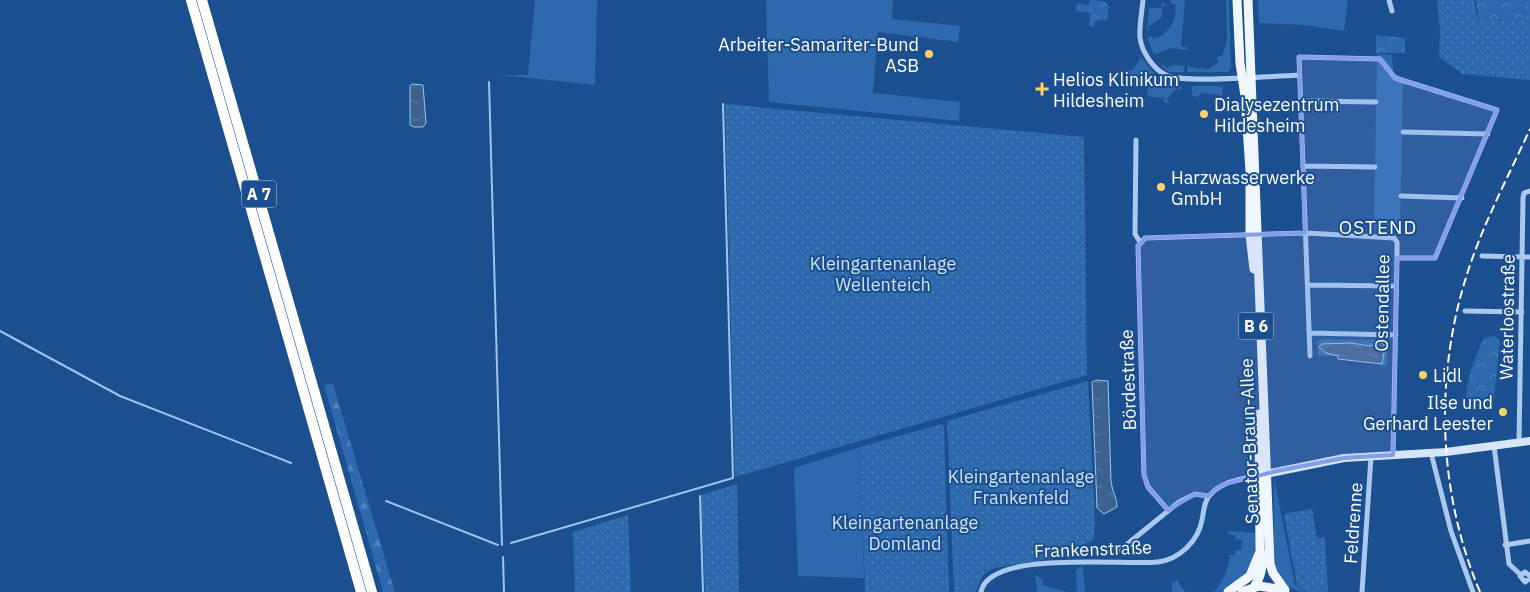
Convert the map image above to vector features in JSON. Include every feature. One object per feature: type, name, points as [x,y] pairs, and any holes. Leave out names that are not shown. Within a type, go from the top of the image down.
[{"type":"highway","name":"A 7","points":[[191,0],[361,592]]},
{"type":"highway","name":"A 7","points":[[202,0],[372,592]]},
{"type":"main road","name":"Senator-Braun-Allee","points":[[1237,0],[1247,77]]},
{"type":"main road","name":"Senator-Braun-Allee","points":[[1248,0],[1247,77],[1263,474],[1270,564],[1273,573],[1287,591]]},
{"type":"main road","name":"Senator-Braun-Allee","points":[[1254,587],[1262,570],[1260,549],[1263,474]]},
{"type":"main road","points":[[1228,592],[1250,576],[1255,569],[1260,549]]},
{"type":"main road","points":[[1242,592],[1254,587],[1272,586],[1287,591]]},
{"type":"street","points":[[1143,0],[1140,36],[1145,52],[1165,75],[1176,77],[1299,75]]},
{"type":"street","points":[[1389,0],[1392,11]]},
{"type":"street","points":[[1310,356],[1309,285],[1299,57],[1377,58],[1382,60],[1392,77],[1497,110],[1462,198],[1435,258],[1397,258]]},
{"type":"street","points":[[1301,101],[1376,102]]},
{"type":"street","points":[[1403,132],[1488,134]]},
{"type":"street","name":"Bördestraße","points":[[1136,140],[1135,234],[1140,242],[1138,246],[1144,475],[1148,487],[1168,510]]},
{"type":"street","points":[[1303,166],[1375,167]]},
{"type":"street","name":"Waterloostraße","points":[[1519,442],[1524,193],[1530,191]]},
{"type":"street","points":[[1401,196],[1462,198]]},
{"type":"street","name":"Ostendallee","points":[[1254,235],[1306,233],[1389,236],[1397,242],[1393,456]]},
{"type":"street","points":[[1140,242],[1145,238],[1254,235]]},
{"type":"street","points":[[1482,256],[1530,257]]},
{"type":"street","points":[[1309,285],[1396,286]]},
{"type":"street","points":[[1465,311],[1522,312]]},
{"type":"street","points":[[1309,333],[1396,335]]},
{"type":"street","name":"Frankenstraße","points":[[982,592],[984,583],[996,573],[1022,567],[1072,562],[1151,562],[1172,558],[1183,551],[1194,539],[1202,523],[1208,496],[1222,485],[1330,460],[1431,453],[1530,441]]},
{"type":"street","points":[[1494,446],[1509,564],[1521,575],[1527,572],[1530,577]]},
{"type":"street","points":[[1431,453],[1451,531],[1473,592]]},
{"type":"street","name":"Feldrenne","points":[[1362,592],[1371,457]]},
{"type":"street","name":"Frankenstraße","points":[[1120,550],[1168,510],[1195,494],[1208,496]]},
{"type":"street","points":[[1506,545],[1530,541]]},
{"type":"highlighted area","points":[[1299,57],[1380,59],[1395,78],[1497,110],[1435,258],[1397,258],[1393,455],[1344,458],[1277,471],[1222,485],[1208,496],[1195,494],[1168,510],[1148,487],[1144,475],[1138,246],[1145,238],[1305,233]]},
{"type":"green space","points":[[535,0],[597,0],[595,85],[500,75],[528,75]]},
{"type":"green space","points":[[766,0],[893,0],[892,19],[960,26],[958,42],[878,32],[873,93],[960,102],[959,121],[769,102]]},
{"type":"green space","points":[[1090,0],[1104,1],[1096,7],[1094,27],[1089,26],[1090,13],[1076,11],[1077,4],[1089,5]]},
{"type":"green space","points":[[1171,0],[1185,0],[1181,46],[1187,47],[1187,50],[1170,48],[1154,55],[1147,38],[1152,36],[1153,39],[1158,37],[1171,26],[1176,10],[1175,4],[1171,4]]},
{"type":"green space","points":[[1226,0],[1229,0],[1231,68],[1228,72],[1187,72],[1188,63],[1190,67],[1208,69],[1219,62],[1216,59],[1218,56],[1222,56],[1227,40]]},
{"type":"green space","points":[[1258,0],[1348,0],[1344,31],[1305,25],[1259,23]]},
{"type":"green space","points":[[1437,0],[1474,0],[1478,21],[1526,18],[1524,0],[1530,0],[1530,80],[1463,74],[1439,57],[1440,30]]},
{"type":"green space","points":[[1476,0],[1524,0],[1526,18],[1479,21]]},
{"type":"green space","points":[[1104,1],[1109,6],[1107,20],[1094,21],[1097,4]]},
{"type":"green space","points":[[1165,3],[1167,5],[1163,6],[1161,18],[1148,27],[1149,31],[1147,31],[1149,8],[1162,8],[1161,4]]},
{"type":"green space","points":[[1376,35],[1405,38],[1405,53],[1376,53]]},
{"type":"green space","points":[[1377,54],[1392,55],[1393,72],[1403,78],[1400,229],[1374,228]]},
{"type":"green space","points":[[1141,57],[1156,75],[1173,84],[1160,86],[1134,75],[1116,74],[1116,71],[1133,70]]},
{"type":"green space","points":[[1185,62],[1184,72],[1169,72],[1161,66],[1164,64],[1166,68],[1174,65],[1184,66]]},
{"type":"green space","points":[[1136,79],[1160,88],[1183,87],[1180,90],[1177,88],[1167,99],[1169,103],[1164,103],[1164,98],[1147,96],[1148,84],[1130,82]]},
{"type":"green space","points":[[1192,86],[1223,86],[1222,99],[1220,99],[1220,95],[1200,93],[1199,97],[1192,96]]},
{"type":"green space","name":"Kleingartenanlage Wellenteich","points":[[725,104],[1084,137],[1087,375],[735,477]]},
{"type":"green space","points":[[1495,336],[1500,341],[1493,407],[1488,409],[1469,404],[1467,391],[1473,365],[1484,338]]},
{"type":"green space","points":[[1323,339],[1386,340],[1388,344],[1387,364],[1384,367],[1381,364],[1384,348],[1382,343],[1369,346],[1357,343],[1319,346],[1321,349],[1338,356],[1318,356],[1317,341]]},
{"type":"green space","name":"Kleingartenanlage Frankenfeld","points":[[1088,381],[1095,524],[1093,541],[1072,548],[1061,557],[994,568],[984,574],[975,592],[954,592],[947,421]]},
{"type":"green space","points":[[333,384],[395,592],[383,592],[324,385]]},
{"type":"green space","name":"Kleingartenanlage Domland","points":[[941,424],[944,426],[949,592],[865,592],[860,447]]},
{"type":"green space","points":[[860,447],[864,578],[798,576],[794,468]]},
{"type":"green space","points":[[1274,477],[1295,585],[1306,592],[1289,587],[1281,579],[1275,568]]},
{"type":"green space","points":[[737,484],[739,592],[705,592],[701,495]]},
{"type":"green space","points":[[1312,509],[1317,538],[1325,537],[1328,592],[1307,592],[1297,585],[1284,514]]},
{"type":"green space","points":[[628,515],[631,592],[575,592],[573,532]]},
{"type":"green space","points":[[1229,531],[1255,533],[1254,560],[1244,577],[1223,591],[1213,592],[1219,586],[1230,555],[1235,555],[1235,550],[1241,550],[1242,540],[1235,539],[1235,535],[1228,534]]},
{"type":"green space","points":[[1083,565],[1085,592],[1077,592],[1076,570]]},
{"type":"green space","points":[[1035,574],[1043,580],[1042,585],[1067,592],[1037,592]]},
{"type":"green space","points":[[1177,580],[1185,592],[1172,592],[1172,583]]},
{"type":"water","points":[[412,84],[423,85],[426,123],[423,127],[410,125],[410,86]]},
{"type":"water","points":[[1352,343],[1369,346],[1383,343],[1385,347],[1382,364],[1338,359],[1338,356],[1326,353],[1319,347],[1322,344]]},
{"type":"water","points":[[1097,380],[1108,381],[1111,481],[1117,507],[1104,514],[1097,508],[1092,382]]},
{"type":"waterway","points":[[489,82],[502,545]]},
{"type":"waterway","points":[[511,543],[733,478],[723,104]]},
{"type":"waterway","points":[[0,331],[120,396],[291,463]]},
{"type":"waterway","points":[[700,496],[703,592]]},
{"type":"waterway","points":[[386,501],[498,545]]},
{"type":"waterway","points":[[503,557],[504,592]]},
{"type":"railway","points":[[1480,592],[1466,553],[1455,513],[1448,472],[1445,431],[1450,349],[1458,308],[1475,250],[1530,129]]},
{"type":"place","name":"Arbeiter-Samariter-Bund ASB","points":[[929,54]]},
{"type":"place","name":"Helios Klinikum Hildesheim","points":[[1042,89]]},
{"type":"place","name":"Dialysezentrum Hildesheim","points":[[1204,114]]},
{"type":"place","name":"Harzwasserwerke GmbH","points":[[1161,187]]},
{"type":"place","name":"Lidl","points":[[1423,375]]},
{"type":"place","name":"Ilse und Gerhard Leester","points":[[1503,412]]},
{"type":"district","name":"OSTEND","points":[[1378,227]]}]
